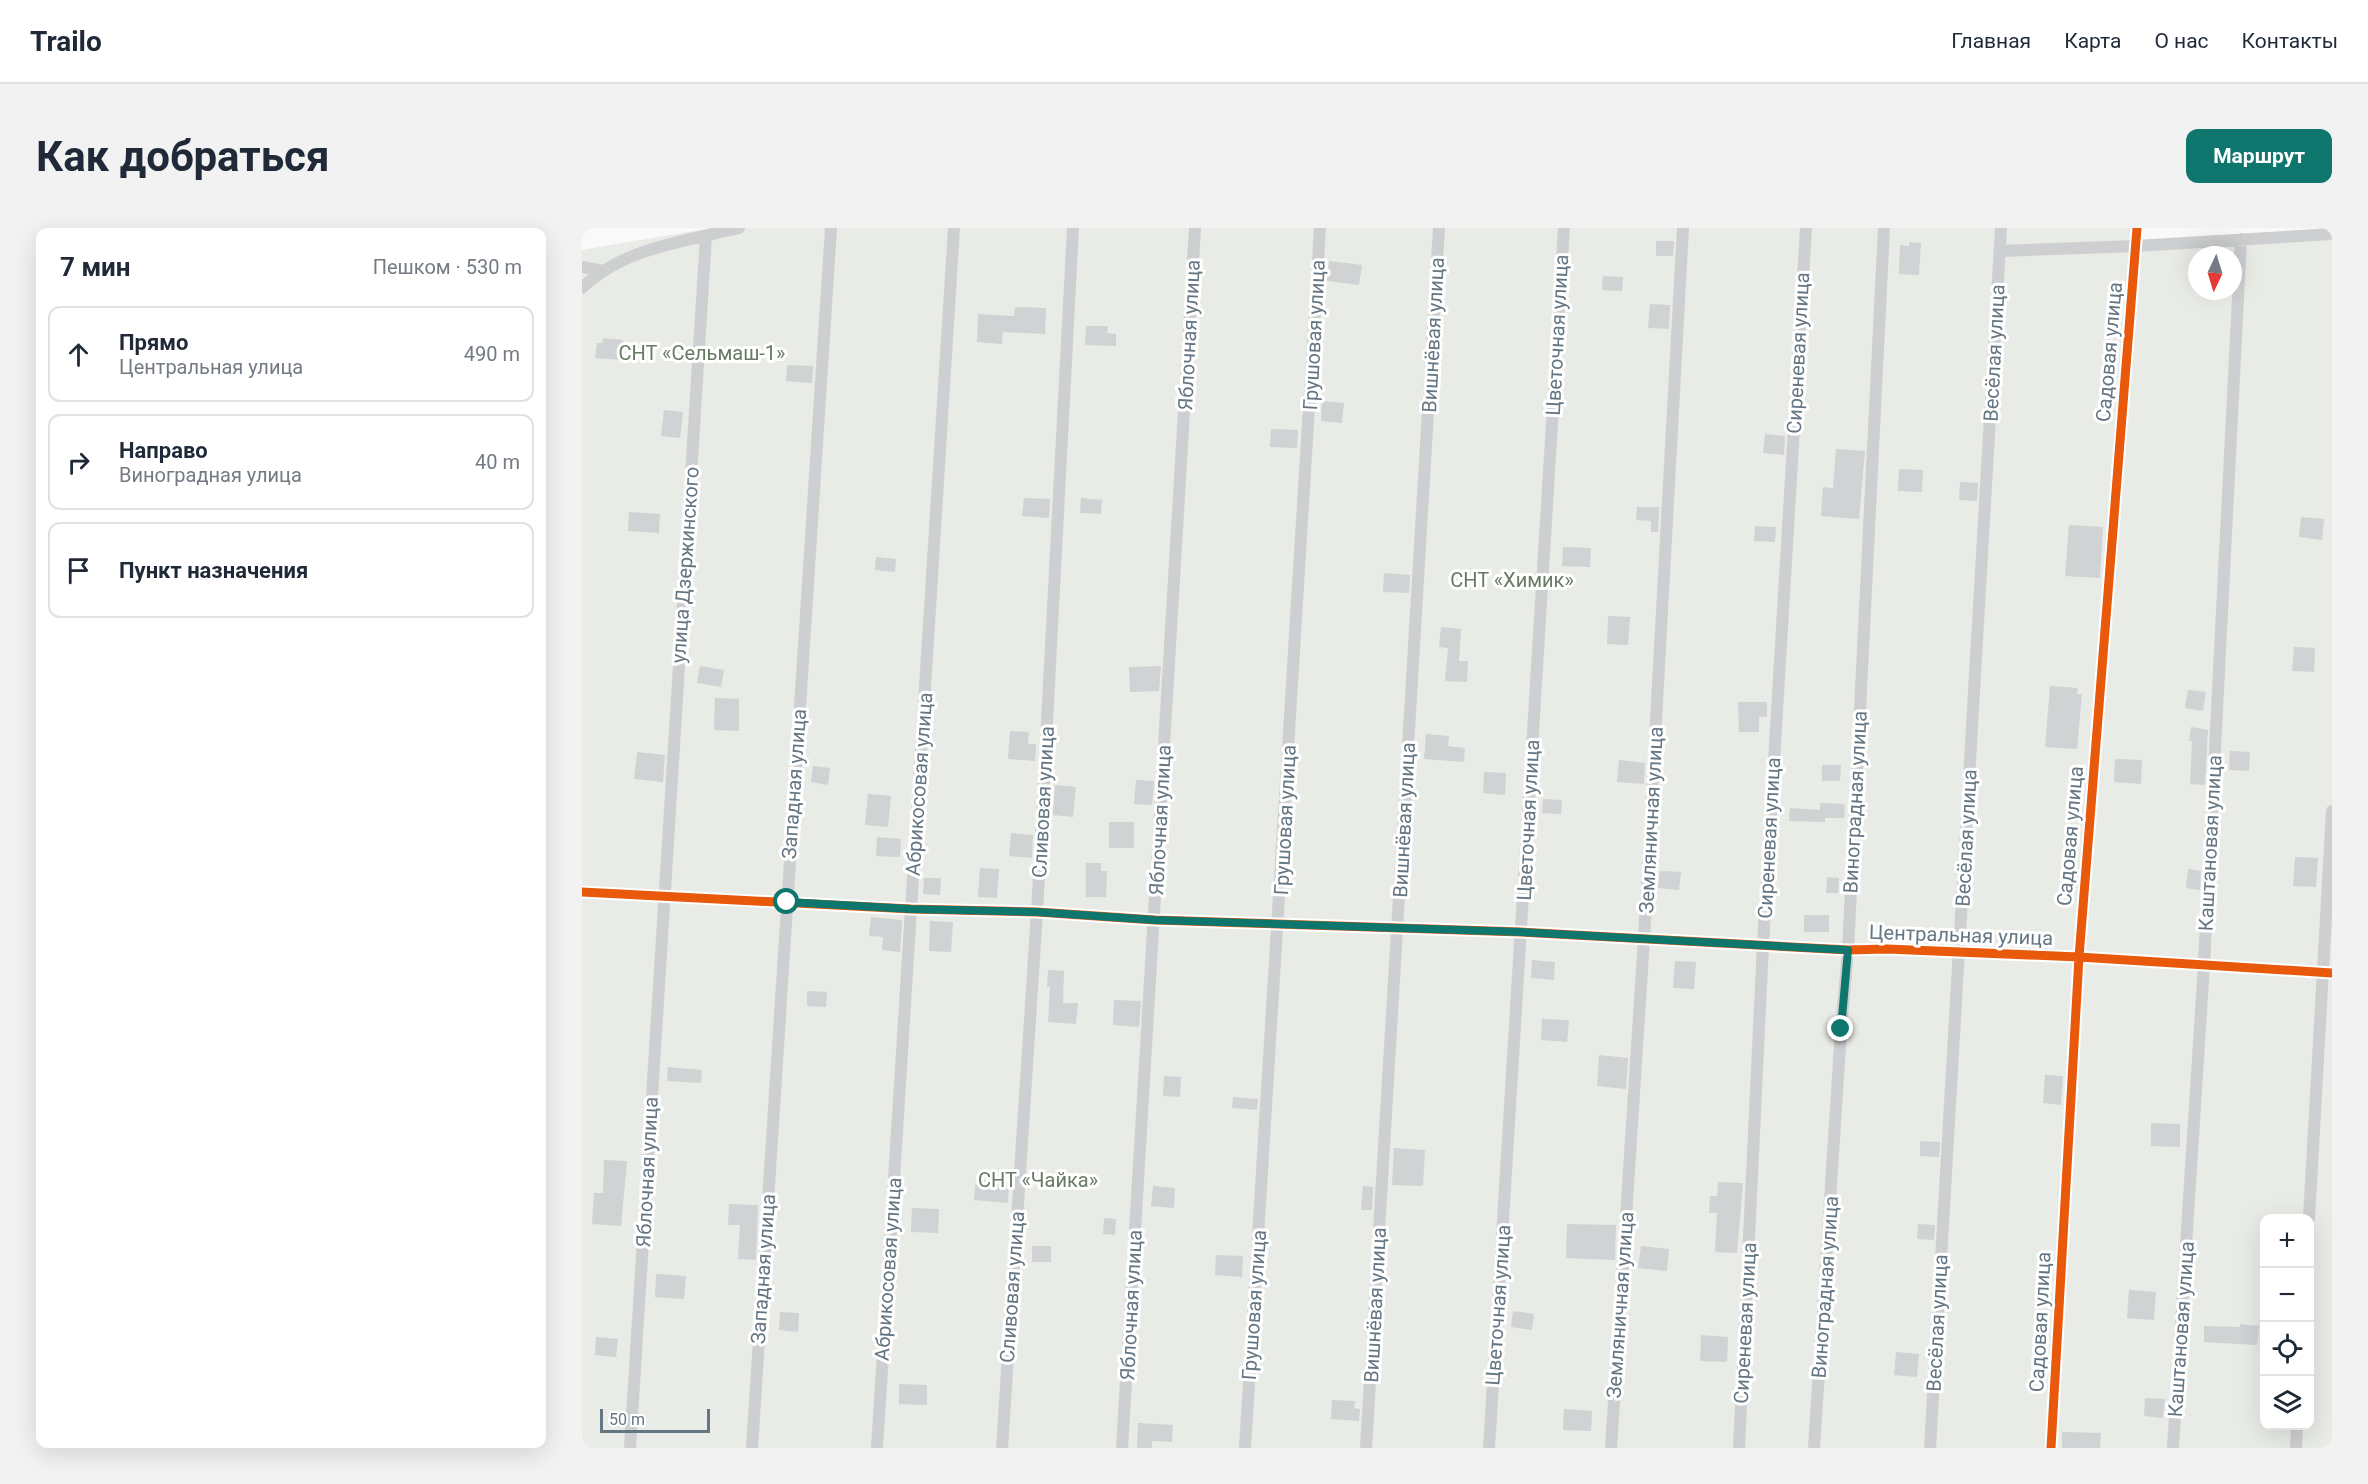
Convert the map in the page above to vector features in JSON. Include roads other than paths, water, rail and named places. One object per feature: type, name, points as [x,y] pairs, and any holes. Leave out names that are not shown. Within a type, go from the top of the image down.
[{"type":"street","points":[[582,288],[603,271],[639,253],[739,228]]},
{"type":"street","name":"Западная улица","points":[[752,1448],[831,228]]},
{"type":"street","name":"Абрикосовая улица","points":[[878,1448],[954,228]]},
{"type":"street","name":"Сливовая улица","points":[[1002,1448],[1037,912],[1073,228]]},
{"type":"street","name":"Яблочная улица","points":[[1122,1448],[1196,228]]},
{"type":"street","name":"Грушовая улица","points":[[1245,1448],[1320,228]]},
{"type":"street","name":"Вишнёвая улица","points":[[1366,1448],[1439,228]]},
{"type":"street","name":"Цветочная улица","points":[[1490,1448],[1564,228]]},
{"type":"street","name":"Земляничная улица","points":[[1611,1448],[1644,939],[1683,228]]},
{"type":"street","name":"Сиреневая улица","points":[[1739,1448],[1763,944],[1806,228]]},
{"type":"street","name":"Виноградная улица","points":[[1814,1448],[1848,950],[1884,228]]},
{"type":"street","name":"Весёлая улица","points":[[1930,1448],[2001,228]]},
{"type":"street","name":"Садовая улица","points":[[2051,1448],[2079,957],[2137,228]]},
{"type":"street","points":[[2000,251],[2136,246],[2332,234]]},
{"type":"street","name":"улица Дзержинского","points":[[663,895],[706,236]]},
{"type":"street","name":"Каштановая улица","points":[[2173,1448],[2204,965],[2241,238]]},
{"type":"street","points":[[582,267],[603,271]]},
{"type":"street","points":[[2309,1214],[2328,973],[2332,811]]},
{"type":"street","name":"Центральная улица","points":[[582,892],[911,909],[1037,912],[1155,920],[1278,922],[1521,932],[1848,950],[1887,949],[2079,957],[2328,973]]},
{"type":"street","name":"Яблочная улица","points":[[630,1448],[663,895]]},
{"type":"street","points":[[2296,1448],[2297,1430]]},
{"type":"park label","name":"СНТ «Сельмаш-1»","points":[[702,353]]},
{"type":"park label","name":"СНТ «Химик»","points":[[1512,580]]},
{"type":"park label","name":"СНТ «Чайка»","points":[[1038,1180]]}]
